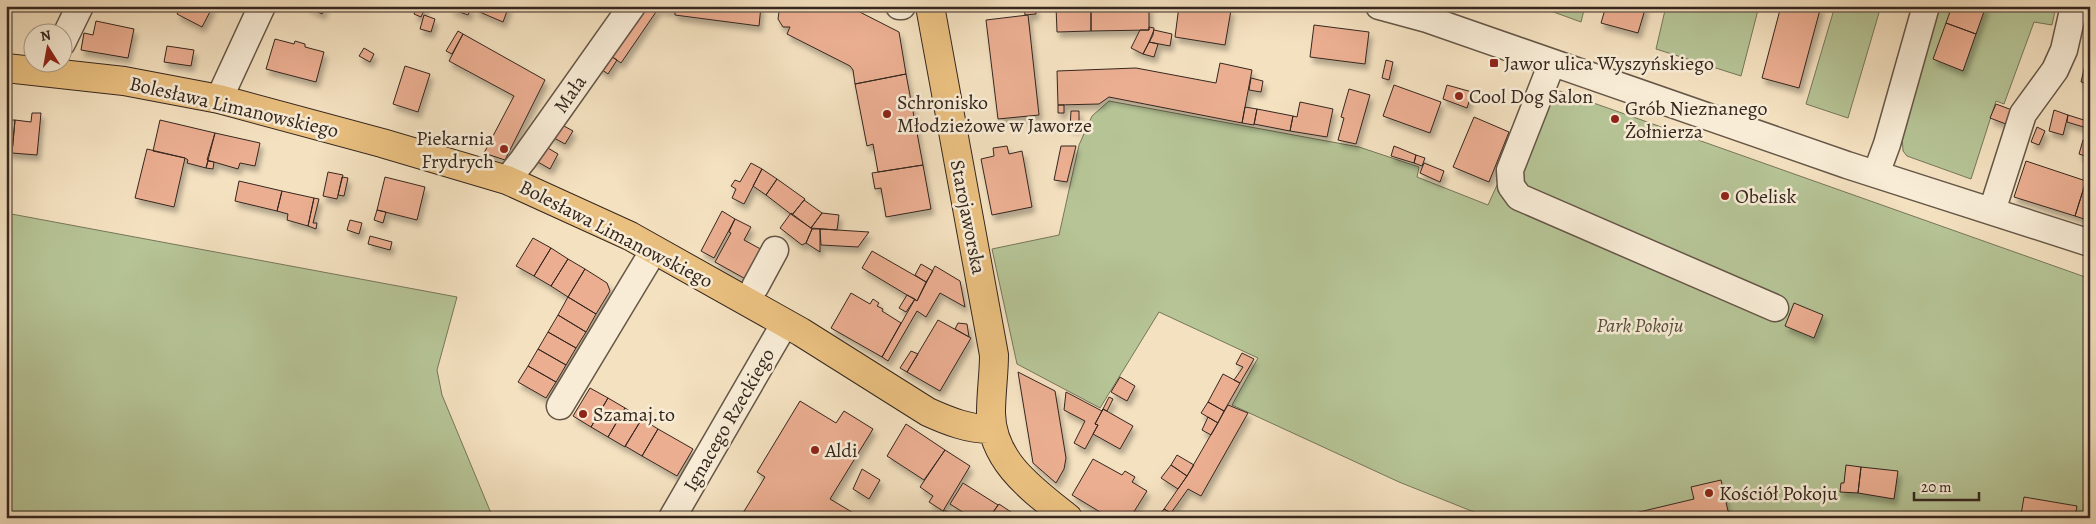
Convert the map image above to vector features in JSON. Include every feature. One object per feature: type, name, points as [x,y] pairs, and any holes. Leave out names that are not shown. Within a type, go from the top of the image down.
[{"type":"main road","name":"Starojaworska","points":[[930,6],[994,355],[992,429]]},
{"type":"main road","name":"Bolesława Limanowskiego","points":[[6,68],[22,68]]},
{"type":"main road","name":"Bolesława Limanowskiego","points":[[72,71],[219,100],[382,143],[507,180],[600,221],[654,250],[785,323],[928,412],[949,421],[981,429],[992,429]]},
{"type":"main road","points":[[992,429],[998,447],[1016,474],[1068,518]]},
{"type":"street","points":[[219,100],[262,6]]},
{"type":"street","name":"Mała","points":[[507,180],[632,6]]},
{"type":"street","points":[[1379,6],[1427,19],[1876,174],[2090,243]]},
{"type":"street","points":[[1876,174],[1887,144],[1926,6]]},
{"type":"street","points":[[1992,211],[2023,114],[2055,70],[2064,50],[2074,6]]},
{"type":"street","points":[[70,22],[75,9]]},
{"type":"street","points":[[1552,63],[1510,170],[1511,186],[1519,197],[1775,308]]},
{"type":"street","points":[[560,406],[654,250]]},
{"type":"street","points":[[754,287],[775,250]]},
{"type":"street","name":"Ignacego Rzeckiego","points":[[672,518],[785,323]]},
{"type":"green space","points":[[1537,6],[1585,6],[1581,22]]},
{"type":"green space","points":[[1666,6],[1759,6],[1741,76],[1656,49]]},
{"type":"green space","points":[[1835,6],[1881,6],[1848,118],[1806,104]]},
{"type":"green space","points":[[1940,6],[2056,6],[2052,25],[2034,22],[2004,104],[1996,101],[1971,179],[1907,156],[1903,151],[1902,134]]},
{"type":"green space","name":"Park Pokoju","points":[[1554,89],[2088,278],[2090,468],[2086,485],[2083,518],[1489,518],[1399,482],[1232,405],[1258,358],[1159,312],[1100,408],[1017,364],[992,249],[1059,235],[1079,145],[1092,116],[1109,101],[1359,147],[1419,167],[1417,177],[1488,205],[1497,185],[1520,173]]},
{"type":"green space","points":[[6,213],[457,297],[437,370],[442,395],[493,518],[6,518]]},
{"type":"building","points":[[181,6],[213,6],[202,27],[177,14]]},
{"type":"building","points":[[306,6],[326,6],[322,14]]},
{"type":"building","points":[[417,6],[426,6],[421,17],[414,14]]},
{"type":"building","points":[[452,6],[467,6],[471,8],[468,15],[451,9]]},
{"type":"building","points":[[477,6],[509,6],[503,22],[475,10]]},
{"type":"building","points":[[637,6],[761,6],[759,26],[675,15],[675,11],[658,9],[621,63],[605,52]]},
{"type":"building","points":[[787,6],[848,6],[899,32],[906,74],[855,84],[853,70],[850,66],[787,34],[790,27],[783,27],[778,19],[779,12]]},
{"type":"building","points":[[1024,6],[1035,6],[1036,14],[1025,15]]},
{"type":"building","points":[[1056,6],[1091,6],[1091,31],[1057,32]]},
{"type":"building","points":[[1091,6],[1149,6],[1149,30],[1091,31]]},
{"type":"building","points":[[1179,6],[1206,6],[1231,10],[1225,45],[1175,37]]},
{"type":"building","points":[[1606,6],[1646,6],[1638,33],[1601,23]]},
{"type":"building","points":[[1781,6],[1821,6],[1799,88],[1762,78]]},
{"type":"building","points":[[1952,6],[1986,6],[1976,34],[1946,23]]},
{"type":"building","points":[[424,15],[435,19],[431,32],[420,29]]},
{"type":"building","points":[[1028,15],[1039,115],[998,119],[986,20]]},
{"type":"building","points":[[96,21],[134,29],[128,58],[81,50],[84,33],[93,35]]},
{"type":"building","points":[[1946,23],[1976,34],[1963,71],[1933,59]]},
{"type":"building","points":[[1314,25],[1369,32],[1365,64],[1310,57]]},
{"type":"building","points":[[1149,27],[1154,28],[1153,35],[1143,54],[1131,48],[1140,30],[1149,30]]},
{"type":"building","points":[[1154,30],[1172,34],[1170,46],[1149,42]]},
{"type":"building","points":[[458,31],[463,34],[452,54],[446,51]]},
{"type":"building","points":[[463,34],[545,80],[505,160],[484,153],[514,96],[449,61]]},
{"type":"building","points":[[275,39],[294,44],[295,41],[305,44],[305,47],[324,52],[316,82],[266,69]]},
{"type":"building","points":[[1149,42],[1158,44],[1154,57],[1143,54]]},
{"type":"building","points":[[2090,44],[2090,84],[2081,82]]},
{"type":"building","points":[[167,46],[194,50],[191,66],[164,62]]},
{"type":"building","points":[[364,48],[374,54],[370,62],[359,56]]},
{"type":"building","points":[[605,52],[617,60],[608,74],[595,65]]},
{"type":"building","points":[[1386,60],[1393,62],[1389,80],[1382,78]]},
{"type":"building","points":[[1220,63],[1252,70],[1242,123],[1109,97],[1099,104],[1058,105],[1057,71],[1136,68],[1216,83]]},
{"type":"building","points":[[405,66],[430,74],[418,112],[393,104]]},
{"type":"building","name":"Schronisko Młodzieżowe w Jaworze","points":[[906,74],[923,165],[878,172],[873,144],[867,146],[855,84]]},
{"type":"building","points":[[1251,78],[1263,81],[1261,92],[1249,90]]},
{"type":"building","points":[[1394,85],[1441,102],[1430,133],[1383,116]]},
{"type":"building","points":[[1447,85],[1472,92],[1467,108],[1443,99]]},
{"type":"building","points":[[1349,89],[1370,95],[1356,144],[1338,140],[1344,118],[1341,117]]},
{"type":"building","points":[[1300,102],[1333,109],[1327,137],[1290,131],[1293,116],[1297,117]]},
{"type":"building","points":[[1996,104],[2012,110],[2006,124],[1990,118]]},
{"type":"building","points":[[1058,105],[1064,105],[1064,113],[1058,113]]},
{"type":"building","points":[[1245,107],[1257,109],[1254,125],[1242,123]]},
{"type":"building","points":[[1257,109],[1293,116],[1290,131],[1254,124]]},
{"type":"building","points":[[2054,110],[2068,115],[2063,135],[2049,131]]},
{"type":"building","points":[[1071,111],[1079,111],[1079,128],[1070,128]]},
{"type":"building","points":[[32,113],[41,113],[37,155],[12,153],[15,120],[31,122]]},
{"type":"building","points":[[2068,115],[2090,122],[2090,129],[2067,122]]},
{"type":"building","points":[[1474,117],[1509,132],[1489,182],[1453,167]]},
{"type":"building","points":[[6,120],[15,120],[12,153],[6,152]]},
{"type":"building","points":[[160,120],[215,133],[206,168],[187,163],[188,160],[185,158],[153,151]]},
{"type":"building","points":[[555,121],[573,131],[565,144],[547,134]]},
{"type":"building","points":[[2037,127],[2045,131],[2039,145],[2031,142]]},
{"type":"building","points":[[215,133],[260,143],[255,166],[240,163],[238,169],[207,160]]},
{"type":"building","points":[[2083,140],[2090,142],[2088,157],[2079,154]]},
{"type":"building","points":[[541,144],[558,154],[550,169],[531,158]]},
{"type":"building","points":[[1007,146],[1009,154],[1022,151],[1032,207],[992,215],[981,159],[994,156],[993,148]]},
{"type":"building","points":[[1061,146],[1076,146],[1067,182],[1054,180]]},
{"type":"building","points":[[1394,146],[1416,155],[1414,163],[1391,156]]},
{"type":"building","points":[[147,149],[185,158],[174,207],[135,198]]},
{"type":"building","points":[[1416,155],[1425,158],[1422,166],[1414,163]]},
{"type":"building","points":[[208,161],[214,162],[213,169],[206,168]]},
{"type":"building","points":[[2026,161],[2086,181],[2075,216],[2014,197]]},
{"type":"building","points":[[751,163],[762,169],[744,204],[732,198],[736,189],[731,186],[735,180],[740,182]]},
{"type":"building","points":[[1424,163],[1444,171],[1440,182],[1420,173]]},
{"type":"building","points":[[923,165],[931,209],[886,217],[881,188],[875,189],[872,173]]},
{"type":"building","points":[[762,169],[777,179],[766,195],[753,186]]},
{"type":"building","points":[[328,172],[343,175],[337,199],[323,196]]},
{"type":"building","points":[[342,177],[348,178],[344,196],[338,195]]},
{"type":"building","points":[[385,177],[425,187],[417,220],[377,210]]},
{"type":"building","points":[[777,179],[805,199],[792,215],[766,195]]},
{"type":"building","points":[[239,181],[282,191],[277,211],[235,201]]},
{"type":"building","points":[[2086,181],[2090,182],[2090,221],[2075,216]]},
{"type":"building","points":[[282,191],[314,198],[308,226],[287,220],[288,214],[277,211]]},
{"type":"building","points":[[314,198],[319,199],[313,223],[317,223],[316,229],[308,226]]},
{"type":"building","points":[[804,200],[822,213],[811,228],[792,215]]},
{"type":"building","points":[[377,210],[386,212],[383,223],[374,220]]},
{"type":"building","points":[[722,211],[735,219],[714,258],[701,251]]},
{"type":"building","points":[[791,213],[812,229],[806,243],[802,245],[780,228]]},
{"type":"building","points":[[822,213],[839,215],[837,230],[811,228]]},
{"type":"building","points":[[735,219],[751,227],[744,240],[768,253],[751,282],[715,262],[731,233],[729,232]]},
{"type":"building","points":[[350,220],[362,223],[359,234],[347,230]]},
{"type":"building","points":[[812,229],[820,229],[820,252],[806,243]]},
{"type":"building","points":[[820,229],[869,232],[858,247],[821,245]]},
{"type":"building","points":[[370,236],[392,242],[390,250],[368,244]]},
{"type":"building","points":[[533,238],[551,248],[534,276],[516,266]]},
{"type":"building","points":[[551,248],[568,259],[551,286],[534,276]]},
{"type":"building","points":[[872,251],[926,282],[917,301],[862,268]]},
{"type":"building","points":[[568,259],[585,269],[568,297],[551,286]]},
{"type":"building","points":[[921,264],[933,271],[926,282],[915,275]]},
{"type":"building","points":[[935,266],[960,281],[965,307],[940,293],[926,317],[917,311],[888,361],[882,357],[915,299],[917,301]]},
{"type":"building","points":[[585,269],[607,283],[610,291],[596,314],[568,297]]},
{"type":"building","points":[[851,293],[870,304],[873,299],[879,303],[877,306],[883,309],[882,311],[901,323],[882,357],[831,328]]},
{"type":"building","points":[[907,295],[915,299],[906,312],[899,308]]},
{"type":"building","points":[[568,297],[596,314],[586,332],[558,315]]},
{"type":"building","points":[[1794,303],[1823,315],[1814,338],[1785,326]]},
{"type":"building","points":[[558,315],[586,332],[576,348],[548,332]]},
{"type":"building","points":[[938,320],[971,338],[940,391],[907,372]]},
{"type":"building","points":[[958,323],[967,324],[969,337],[955,329]]},
{"type":"building","points":[[548,332],[576,348],[566,365],[538,349]]},
{"type":"building","points":[[538,349],[566,365],[556,382],[528,366]]},
{"type":"building","points":[[911,351],[918,354],[907,372],[900,368]]},
{"type":"building","points":[[1242,353],[1254,359],[1240,383],[1234,380],[1243,367],[1236,364]]},
{"type":"building","points":[[528,366],[556,382],[546,398],[518,382]]},
{"type":"building","points":[[1018,372],[1055,391],[1066,458],[1064,469],[1056,483],[1033,463]]},
{"type":"building","points":[[1223,374],[1240,383],[1224,411],[1208,402]]},
{"type":"building","points":[[1120,377],[1135,386],[1127,401],[1111,392]]},
{"type":"building","points":[[590,388],[608,398],[591,427],[573,416]]},
{"type":"building","points":[[1066,392],[1102,411],[1095,424],[1098,425],[1085,449],[1074,443],[1085,421],[1064,410]]},
{"type":"building","points":[[1109,397],[1113,399],[1107,411],[1103,409]]},
{"type":"building","points":[[608,398],[625,408],[608,437],[591,427]]},
{"type":"building","name":"Aldi","points":[[800,401],[836,423],[844,411],[873,429],[830,499],[862,518],[740,518],[765,477],[757,472]]},
{"type":"building","points":[[1208,402],[1224,411],[1218,423],[1201,413]]},
{"type":"building","points":[[1228,405],[1248,413],[1201,496],[1188,489],[1171,513],[1164,509],[1187,476]]},
{"type":"building","points":[[625,408],[642,418],[625,447],[608,437]]},
{"type":"building","points":[[1103,409],[1133,426],[1120,449],[1093,434],[1098,425],[1095,424]]},
{"type":"building","points":[[1208,417],[1218,423],[1211,435],[1202,430]]},
{"type":"building","points":[[642,419],[658,429],[642,456],[625,446]]},
{"type":"building","points":[[906,424],[945,450],[924,480],[887,456]]},
{"type":"building","points":[[658,429],[693,449],[677,476],[642,456]]},
{"type":"building","points":[[945,450],[970,466],[943,511],[929,502],[933,496],[920,487]]},
{"type":"building","points":[[1177,455],[1194,465],[1187,476],[1171,465]]},
{"type":"building","points":[[1093,459],[1122,475],[1125,471],[1135,477],[1132,482],[1147,491],[1130,518],[1110,518],[1072,495]]},
{"type":"building","points":[[1171,465],[1187,476],[1178,489],[1161,478]]},
{"type":"building","points":[[1846,465],[1861,467],[1858,493],[1840,492],[1841,483],[1844,483]]},
{"type":"building","points":[[1861,467],[1898,471],[1894,499],[1858,493]]},
{"type":"building","points":[[862,469],[880,480],[869,499],[853,489]]},
{"type":"building","name":"Kościół Pokoju","points":[[1721,480],[1728,511],[1739,518],[1614,518],[1694,499],[1691,487]]},
{"type":"building","points":[[963,483],[998,505],[989,518],[972,518],[950,504]]},
{"type":"building","points":[[2024,497],[2077,506],[2075,518],[2007,518],[2008,513],[2021,515]]},
{"type":"building","points":[[999,504],[1020,518],[989,518]]},
{"type":"building","points":[[1164,509],[1176,516],[1174,518],[1157,518]]},
{"type":"building","points":[[944,510],[956,518],[940,518]]},
{"type":"place","name":"Jawor ulica Wyszyńskiego","points":[[1494,63]]},
{"type":"place","name":"Cool Dog Salon","points":[[1459,96]]},
{"type":"place","name":"Schronisko Młodzieżowe w Jaworze","points":[[887,114]]},
{"type":"place","name":"Grób Nieznanego Żołnierza","points":[[1615,119]]},
{"type":"place","name":"Piekarnia Frydrych","points":[[504,149]]},
{"type":"place","name":"Obelisk","points":[[1725,196]]},
{"type":"place","name":"Szamaj.to","points":[[583,414]]},
{"type":"place","name":"Aldi","points":[[815,450]]},
{"type":"place","name":"Kościół Pokoju","points":[[1709,493]]}]
